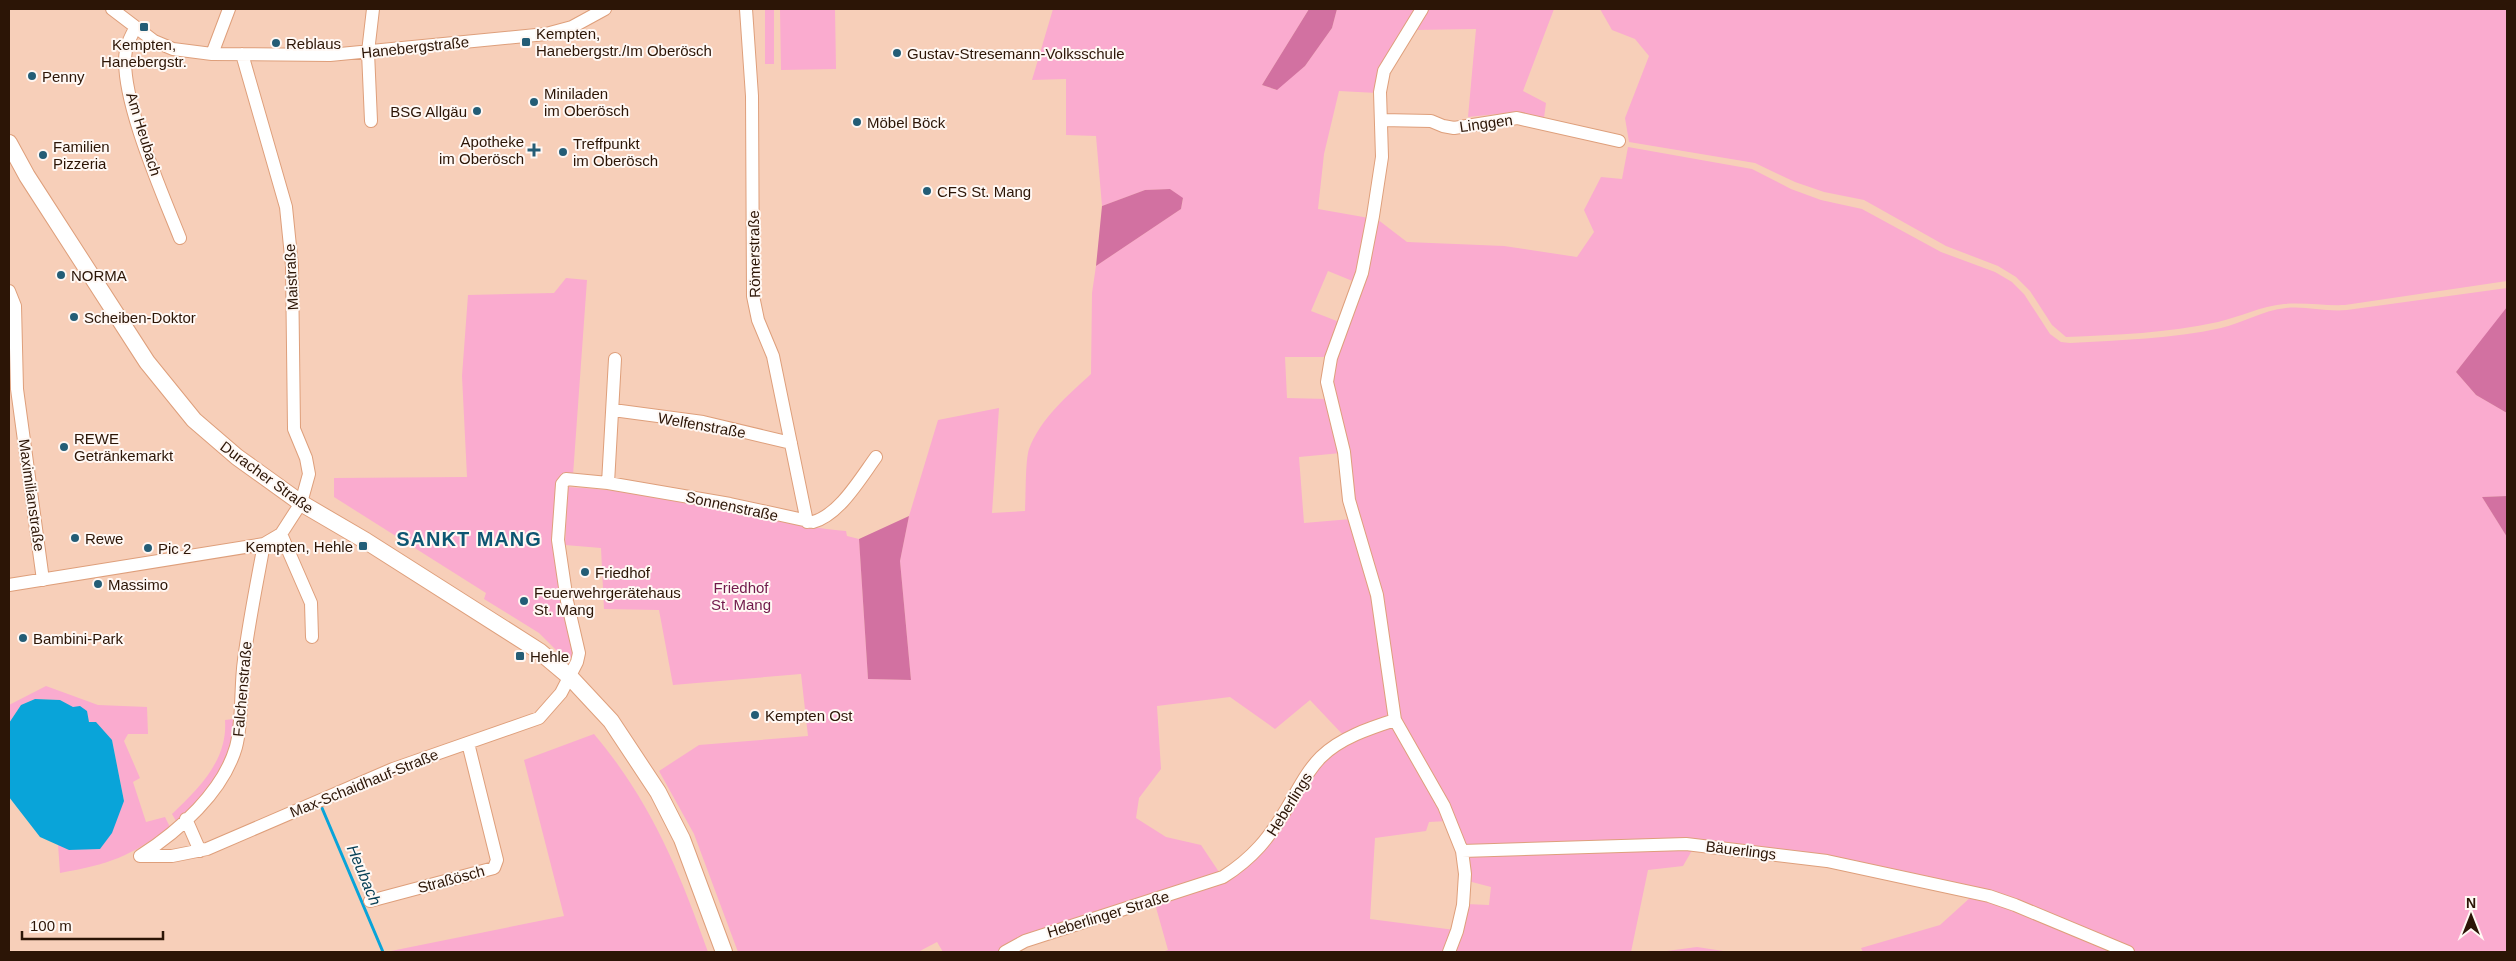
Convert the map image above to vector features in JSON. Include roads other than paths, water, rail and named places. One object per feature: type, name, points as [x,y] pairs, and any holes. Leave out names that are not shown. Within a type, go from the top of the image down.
[{"type":"main road","name":"Duracher Straße","points":[[9,143],[27,176],[147,362],[170,393],[209,435],[301,503],[366,541],[544,655],[567,675],[612,723],[658,792],[682,839],[724,952]]},
{"type":"street","name":"Hanebergstraße","points":[[112,9],[154,41],[174,48],[212,54],[330,55],[546,34],[572,27],[605,9]]},
{"type":"street","points":[[212,54],[229,9]]},
{"type":"street","points":[[370,121],[368,52],[373,9]]},
{"type":"street","name":"Römerstraße","points":[[746,9],[752,96],[753,296],[758,320],[773,356],[807,522]]},
{"type":"street","points":[[1422,9],[1384,71],[1380,92],[1382,157],[1362,273],[1331,358],[1327,382],[1344,452],[1349,500],[1377,595],[1395,720],[1444,806],[1462,851],[1465,874],[1463,905],[1458,931],[1449,952]]},
{"type":"street","name":"Am Heubach","points":[[135,28],[126,49],[126,78],[146,149],[180,238]]},
{"type":"street","name":"Maistraße","points":[[242,54],[286,207],[292,266],[293,420],[297,439],[306,458],[309,474],[301,503],[282,534]]},
{"type":"street","name":"Linggen","points":[[1382,120],[1431,121],[1454,128],[1517,118],[1619,141]]},
{"type":"street","name":"Maximilianstraße","points":[[9,291],[15,306],[13,390],[44,580]]},
{"type":"street","points":[[608,483],[615,359]]},
{"type":"street","name":"Welfenstraße","points":[[613,410],[703,422],[791,442]]},
{"type":"street","name":"Sonnenstraße","points":[[562,484],[566,479],[572,478],[608,483],[730,504],[807,522],[826,519],[835,511],[876,457]]},
{"type":"street","name":"Max-Schaidhauf-Straße","points":[[140,856],[172,856],[200,851],[227,842],[393,769],[539,718],[561,693],[567,675],[578,662],[579,649],[568,601],[558,540],[562,484]]},
{"type":"street","points":[[9,585],[264,544],[282,534],[311,603],[312,637]]},
{"type":"street","name":"Falchenstraße","points":[[140,856],[160,843],[186,819],[211,793],[226,772],[236,746],[247,637],[264,544]]},
{"type":"street","name":"Heberlings","points":[[1186,891],[1223,877],[1249,860],[1268,838],[1307,773],[1336,744],[1395,720]]},
{"type":"street","name":"Straßösch","points":[[370,901],[494,868],[497,860],[468,743]]},
{"type":"street","points":[[186,819],[200,851]]},
{"type":"street","name":"Bäuerlings","points":[[1462,851],[1686,844],[1714,846],[1851,865],[1989,896],[2128,952]]},
{"type":"street","name":"Heberlinger Straße","points":[[1005,952],[1025,941],[1044,934],[1186,891]]},
{"type":"water","points":[[35,699],[60,700],[73,707],[80,706],[87,711],[89,722],[96,722],[112,740],[124,801],[112,833],[100,849],[69,850],[40,837],[9,797],[9,723],[21,705]]},
{"type":"waterway","name":"Heubach","points":[[322,808],[383,952]]},
{"type":"place","name":"Kempten, Hanebergstr.","points":[[144,27]]},
{"type":"place","name":"Kempten, Hanebergstr./Im Oberösch","points":[[526,42]]},
{"type":"place","name":"Reblaus","points":[[276,43]]},
{"type":"place","name":"Gustav-Stresemann-Volksschule","points":[[897,53]]},
{"type":"place","name":"Penny","points":[[32,76]]},
{"type":"place","name":"Miniladen im Oberösch","points":[[534,102]]},
{"type":"place","name":"BSG Allgäu","points":[[477,111]]},
{"type":"place","name":"Möbel Böck","points":[[857,122]]},
{"type":"place","name":"Apotheke im Oberösch","points":[[534,150]]},
{"type":"place","name":"Treffpunkt im Oberösch","points":[[563,152]]},
{"type":"place","name":"Familien Pizzeria","points":[[43,155]]},
{"type":"place","name":"CFS St. Mang","points":[[927,191]]},
{"type":"place","name":"NORMA","points":[[61,275]]},
{"type":"place","name":"Scheiben-Doktor","points":[[74,317]]},
{"type":"place","name":"REWE Getränkemarkt","points":[[64,447]]},
{"type":"place","name":"Rewe","points":[[75,538]]},
{"type":"place","name":"Kempten, Hehle","points":[[363,546]]},
{"type":"place","name":"Pic 2","points":[[148,548]]},
{"type":"place","name":"Friedhof","points":[[585,572]]},
{"type":"place","name":"Massimo","points":[[98,584]]},
{"type":"place","name":"Feuerwehrgerätehaus St. Mang","points":[[524,601]]},
{"type":"place","name":"Bambini-Park","points":[[23,638]]},
{"type":"place","name":"Hehle","points":[[520,656]]},
{"type":"place","name":"Kempten Ost","points":[[755,715]]},
{"type":"district","name":"SANKT MANG","points":[[469,539]]},
{"type":"park label","name":"Friedhof St. Mang","points":[[741,596]]}]
